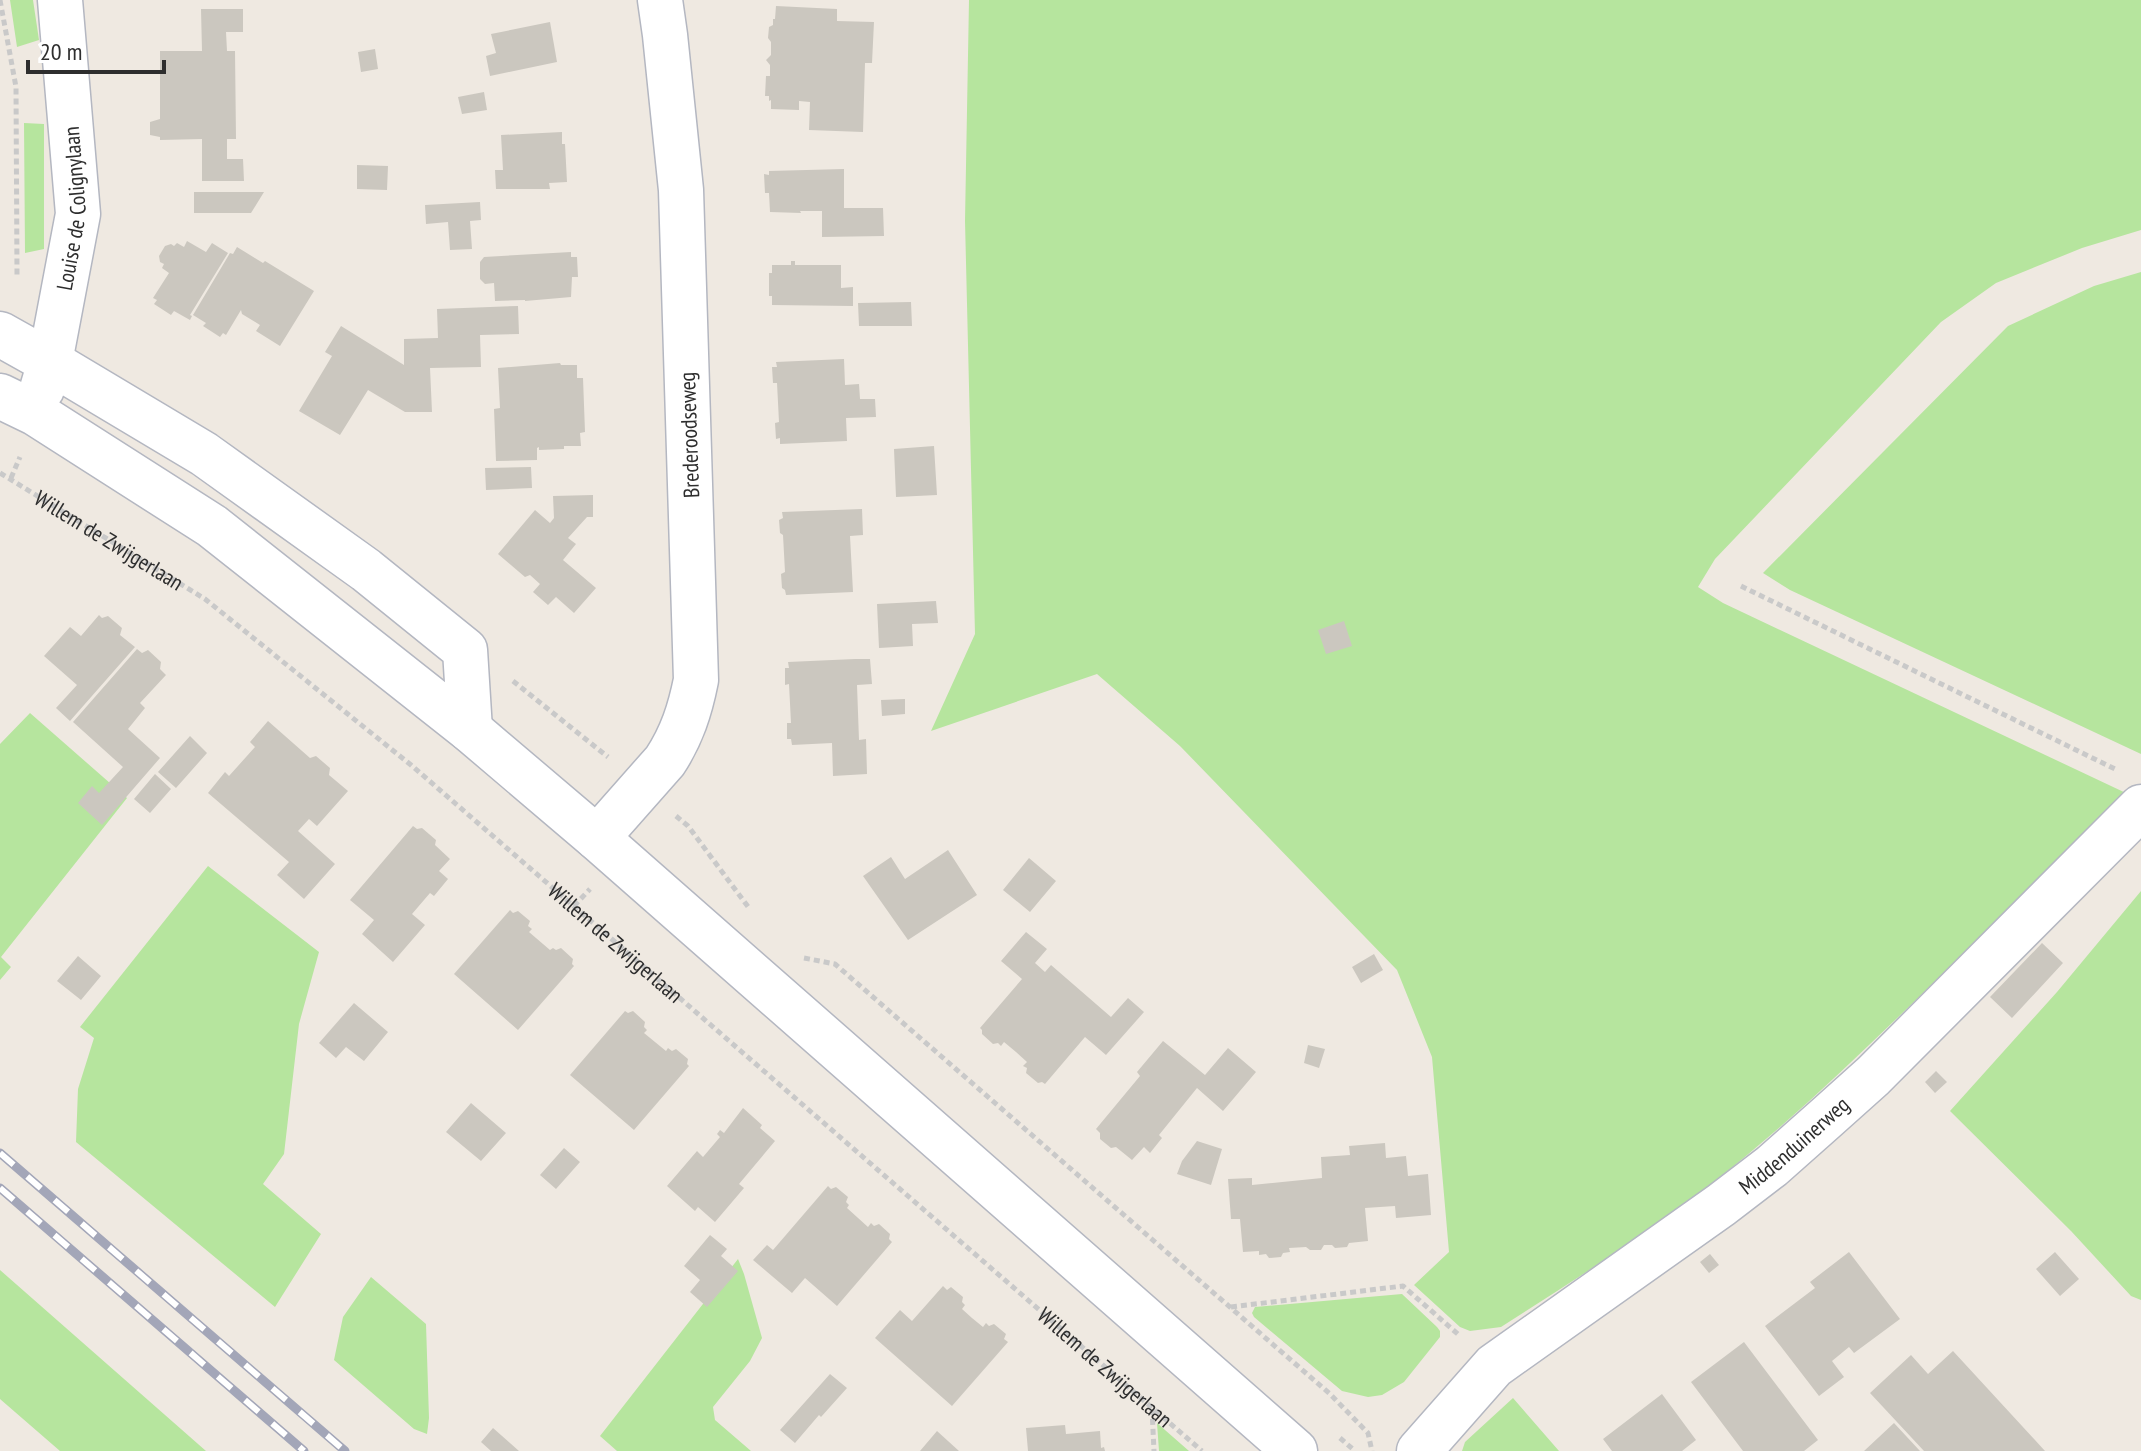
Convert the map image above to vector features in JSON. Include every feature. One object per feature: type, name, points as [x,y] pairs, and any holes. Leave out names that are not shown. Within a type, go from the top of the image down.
[{"type":"street","name":"Louise de Colignylaan","points":[[19,421],[50,362],[78,214],[60,0]]},
{"type":"street","name":"Brederoodseweg","points":[[597,838],[674,748],[682,735],[696,680],[681,190],[660,0]]},
{"type":"street","points":[[1,335],[204,454],[366,570],[465,650],[470,730]]},
{"type":"street","points":[[19,421],[212,526],[470,730],[1295,1451]]},
{"type":"street","name":"Middenduinerweg","points":[[1419,1451],[1494,1366],[1662,1249],[1772,1166],[1873,1076],[2134,791]]},
{"type":"path","points":[[0,0],[16,87],[17,278],[1,335]]},
{"type":"path","points":[[11,478],[19,421]]},
{"type":"path","name":"Willem de Zwijgerlaan","points":[[0,473],[205,599],[411,765],[1202,1451]]},
{"type":"path","points":[[1741,586],[2134,791]]},
{"type":"path","points":[[574,906],[594,884]]},
{"type":"path","points":[[799,957],[835,964],[1330,1394],[1368,1433],[1372,1451]]},
{"type":"path","points":[[1230,1307],[1403,1286],[1494,1366]]},
{"type":"path","points":[[1152,1408],[1154,1451]]},
{"type":"green space","points":[[10,0],[33,0],[39,40],[17,47]]},
{"type":"green space","points":[[969,0],[2141,0],[2141,230],[2082,248],[1996,283],[1941,322],[1715,559],[1698,587],[1723,603],[2128,794],[1873,1041],[1770,1136],[1664,1219],[1501,1327],[1470,1331],[1460,1327],[1414,1285],[1449,1252],[1432,1057],[1397,970],[1180,746],[1097,674],[931,731],[975,634],[965,221]]},
{"type":"green space","points":[[24,123],[44,124],[44,249],[25,253]]},
{"type":"green space","points":[[2141,272],[2141,754],[1790,590],[1763,573],[2008,326],[2094,286]]},
{"type":"green space","points":[[30,713],[127,798],[1,957],[11,967],[0,980],[0,744]]},
{"type":"green space","points":[[208,866],[319,952],[299,1024],[284,1154],[263,1184],[321,1234],[275,1307],[76,1142],[78,1089],[94,1038],[80,1027]]},
{"type":"green space","points":[[2141,891],[2141,1300],[2131,1296],[2071,1231],[1950,1111],[2057,992]]},
{"type":"green space","points":[[738,1259],[762,1338],[750,1361],[713,1407],[715,1420],[751,1451],[617,1451],[600,1436]]},
{"type":"green space","points":[[0,1270],[206,1451],[60,1451],[0,1399]]},
{"type":"green space","points":[[371,1277],[426,1324],[427,1434],[414,1429],[334,1360],[343,1317]]},
{"type":"green space","points":[[1402,1294],[1437,1327],[1440,1337],[1404,1382],[1382,1395],[1368,1397],[1342,1391],[1252,1313],[1255,1307]]},
{"type":"green space","points":[[1513,1398],[1559,1451],[1462,1451],[1465,1442]]},
{"type":"green space","points":[[1157,1423],[1189,1451],[1159,1451]]},
{"type":"building","points":[[776,6],[837,9],[837,21],[874,22],[872,63],[865,63],[863,132],[809,130],[810,102],[799,101],[799,110],[771,109],[771,100],[765,96],[766,76],[770,76],[770,65],[766,60],[771,55],[769,27],[775,19]]},
{"type":"building","points":[[201,9],[243,9],[243,32],[226,32],[227,51],[235,51],[236,139],[227,139],[227,159],[243,159],[244,181],[202,181],[202,139],[160,140],[160,137],[150,135],[150,122],[160,119],[160,51],[202,51]]},
{"type":"building","points":[[550,22],[557,62],[490,76],[486,56],[496,53],[491,34]]},
{"type":"building","points":[[375,49],[378,69],[361,72],[358,52]]},
{"type":"building","points":[[484,92],[487,110],[462,114],[458,97]]},
{"type":"building","points":[[562,132],[567,182],[549,183],[550,189],[496,189],[495,170],[503,170],[501,135]]},
{"type":"building","points":[[357,165],[388,166],[387,190],[357,189]]},
{"type":"building","points":[[844,169],[844,208],[883,208],[884,236],[822,237],[822,211],[770,212],[764,174],[769,175],[769,171]]},
{"type":"building","points":[[194,192],[264,192],[251,213],[194,213]]},
{"type":"building","points":[[480,202],[481,220],[470,221],[472,249],[450,250],[448,222],[426,224],[425,205]]},
{"type":"building","points":[[187,241],[206,252],[212,243],[228,253],[190,315],[190,320],[174,311],[171,315],[154,304],[157,300],[153,298],[169,273],[162,268],[164,264],[159,256],[165,246],[177,243],[184,247]]},
{"type":"building","points":[[237,247],[314,291],[280,346],[256,331],[260,325],[242,314],[241,310],[226,335],[223,333],[220,337],[193,315],[230,253],[233,254]]},
{"type":"building","points":[[571,252],[571,257],[577,257],[578,277],[572,277],[571,297],[495,301],[494,283],[485,284],[480,279],[480,262],[484,257]]},
{"type":"building","points":[[791,261],[795,261],[795,265],[841,265],[841,288],[853,287],[853,306],[772,305],[769,273],[772,273],[772,265],[791,265]]},
{"type":"building","points":[[911,302],[912,326],[859,326],[858,303]]},
{"type":"building","points":[[518,306],[519,334],[480,335],[481,367],[430,368],[432,412],[405,412],[368,390],[340,435],[299,411],[332,356],[325,352],[341,326],[404,365],[404,339],[438,338],[437,309]]},
{"type":"building","points":[[844,359],[845,385],[859,384],[860,399],[875,399],[876,417],[846,418],[847,441],[780,444],[780,438],[776,439],[775,423],[779,422],[777,383],[773,383],[772,367],[777,367],[776,362]]},
{"type":"building","points":[[560,363],[577,365],[577,378],[583,378],[585,432],[580,433],[581,446],[539,450],[539,447],[537,460],[496,461],[494,409],[500,408],[498,368]]},
{"type":"building","points":[[934,446],[937,495],[896,497],[894,449]]},
{"type":"building","points":[[531,467],[532,488],[486,490],[485,468]]},
{"type":"building","points":[[593,495],[593,517],[587,517],[568,538],[576,544],[563,560],[596,588],[574,613],[556,597],[548,605],[533,592],[540,584],[530,575],[525,577],[498,554],[535,510],[550,523],[554,518],[553,496]]},
{"type":"building","points":[[862,509],[863,535],[850,536],[853,592],[786,595],[781,574],[785,572],[779,520],[783,518],[782,512]]},
{"type":"building","points":[[936,601],[938,623],[912,624],[913,646],[879,648],[877,604]]},
{"type":"building","points":[[99,615],[102,618],[108,616],[122,628],[120,635],[135,647],[70,721],[56,708],[77,685],[44,656],[70,627],[81,636]]},
{"type":"building","points":[[1344,621],[1352,646],[1326,654],[1318,630]]},
{"type":"building","points":[[137,649],[142,653],[148,650],[161,662],[160,669],[166,675],[140,703],[145,708],[128,729],[160,758],[102,825],[78,803],[92,786],[99,793],[123,767],[73,722]]},
{"type":"building","points":[[870,659],[872,684],[857,685],[859,740],[866,739],[867,774],[833,776],[832,743],[792,745],[791,739],[787,739],[787,723],[791,723],[785,668],[789,668],[788,662]]},
{"type":"building","points":[[905,699],[905,714],[882,716],[881,700]]},
{"type":"building","points":[[268,721],[310,758],[316,756],[330,768],[329,775],[348,791],[317,826],[309,819],[298,831],[335,864],[304,899],[277,875],[289,862],[208,793],[225,772],[229,776],[255,747],[250,742]]},
{"type":"building","points":[[190,736],[207,753],[176,788],[158,772]]},
{"type":"building","points":[[155,774],[171,789],[150,813],[134,799]]},
{"type":"building","points":[[413,826],[422,828],[436,840],[435,845],[450,859],[439,871],[448,879],[434,896],[430,893],[412,914],[425,925],[393,962],[362,934],[374,920],[350,900]]},
{"type":"building","points":[[948,850],[977,895],[908,940],[863,876],[891,857],[905,879]]},
{"type":"building","points":[[1029,858],[1056,881],[1030,912],[1003,890]]},
{"type":"building","points":[[510,910],[513,913],[518,911],[530,921],[528,926],[532,929],[529,932],[550,950],[561,948],[573,959],[574,966],[518,1030],[454,974]]},
{"type":"building","points":[[1026,932],[1047,949],[1035,963],[1045,972],[1051,965],[1111,1017],[1128,998],[1144,1012],[1106,1055],[1085,1037],[1045,1084],[1038,1083],[1026,1073],[1027,1068],[1023,1066],[1027,1062],[1016,1052],[1004,1042],[1001,1046],[993,1044],[980,1028],[1022,979],[1001,961]]},
{"type":"building","points":[[2042,943],[2063,963],[2012,1018],[1990,997]]},
{"type":"building","points":[[1374,954],[1383,970],[1361,983],[1352,967]]},
{"type":"building","points":[[78,956],[101,976],[81,1000],[57,981]]},
{"type":"building","points":[[354,1003],[388,1032],[364,1061],[346,1047],[336,1058],[319,1043]]},
{"type":"building","points":[[625,1011],[633,1011],[645,1022],[647,1030],[644,1033],[666,1051],[668,1048],[672,1051],[676,1049],[688,1059],[689,1066],[634,1130],[570,1075]]},
{"type":"building","points":[[1163,1041],[1205,1075],[1228,1048],[1256,1072],[1223,1111],[1197,1088],[1159,1135],[1162,1138],[1150,1153],[1144,1147],[1132,1160],[1100,1139],[1096,1129],[1140,1076],[1137,1072]]},
{"type":"building","points":[[1308,1045],[1325,1049],[1319,1068],[1304,1063]]},
{"type":"building","points":[[1936,1071],[1947,1082],[1935,1093],[1925,1082]]},
{"type":"building","points":[[471,1103],[506,1133],[481,1161],[446,1132]]},
{"type":"building","points":[[743,1108],[775,1141],[739,1184],[744,1188],[715,1222],[698,1207],[695,1211],[667,1186],[697,1151],[703,1157],[720,1137],[717,1134],[720,1130],[724,1133]]},
{"type":"building","points":[[1197,1141],[1222,1149],[1211,1185],[1177,1174],[1182,1161]]},
{"type":"building","points":[[1385,1143],[1386,1158],[1406,1156],[1408,1176],[1428,1174],[1431,1215],[1396,1218],[1395,1206],[1365,1208],[1368,1241],[1349,1243],[1347,1247],[1324,1245],[1321,1250],[1289,1248],[1290,1252],[1283,1253],[1281,1257],[1269,1258],[1266,1254],[1259,1255],[1259,1251],[1243,1252],[1240,1219],[1231,1219],[1228,1179],[1252,1178],[1252,1185],[1322,1178],[1321,1157],[1350,1155],[1349,1146]]},
{"type":"building","points":[[564,1148],[580,1162],[556,1189],[540,1175]]},
{"type":"building","points":[[828,1186],[831,1189],[836,1187],[848,1197],[847,1208],[868,1227],[871,1223],[874,1226],[879,1224],[890,1234],[892,1242],[837,1306],[805,1278],[792,1293],[753,1260],[767,1245],[773,1250]]},
{"type":"building","points":[[710,1235],[727,1249],[721,1256],[738,1271],[707,1307],[690,1292],[700,1280],[684,1266]]},
{"type":"building","points":[[1849,1252],[1900,1319],[1854,1353],[1849,1347],[1832,1361],[1844,1377],[1819,1396],[1765,1326],[1815,1288],[1810,1282]]},
{"type":"building","points":[[2055,1252],[2079,1279],[2060,1296],[2036,1269]]},
{"type":"building","points":[[1710,1254],[1719,1265],[1709,1273],[1700,1262]]},
{"type":"building","points":[[943,1286],[947,1290],[951,1287],[963,1297],[965,1305],[962,1309],[972,1318],[983,1327],[986,1323],[989,1326],[994,1324],[1006,1334],[1004,1339],[1008,1342],[952,1406],[875,1338],[900,1310],[912,1321]]},
{"type":"building","points":[[1744,1342],[1818,1440],[1804,1451],[1743,1451],[1691,1382]]},
{"type":"building","points":[[1953,1351],[2045,1451],[1924,1451],[1870,1393],[1911,1355],[1928,1374]]},
{"type":"building","points":[[830,1374],[847,1388],[795,1443],[780,1430]]},
{"type":"building","points":[[1662,1394],[1696,1440],[1682,1451],[1612,1451],[1603,1439]]},
{"type":"building","points":[[1894,1423],[1920,1451],[1864,1451]]},
{"type":"building","points":[[1065,1425],[1066,1434],[1100,1431],[1101,1448],[1104,1447],[1105,1451],[1028,1451],[1026,1428]]},
{"type":"building","points":[[493,1428],[519,1451],[491,1451],[481,1442]]},
{"type":"building","points":[[937,1431],[959,1451],[920,1451]]},
{"type":"railway","points":[[0,1153],[345,1451]]},
{"type":"railway","points":[[0,1188],[304,1451]]}]
